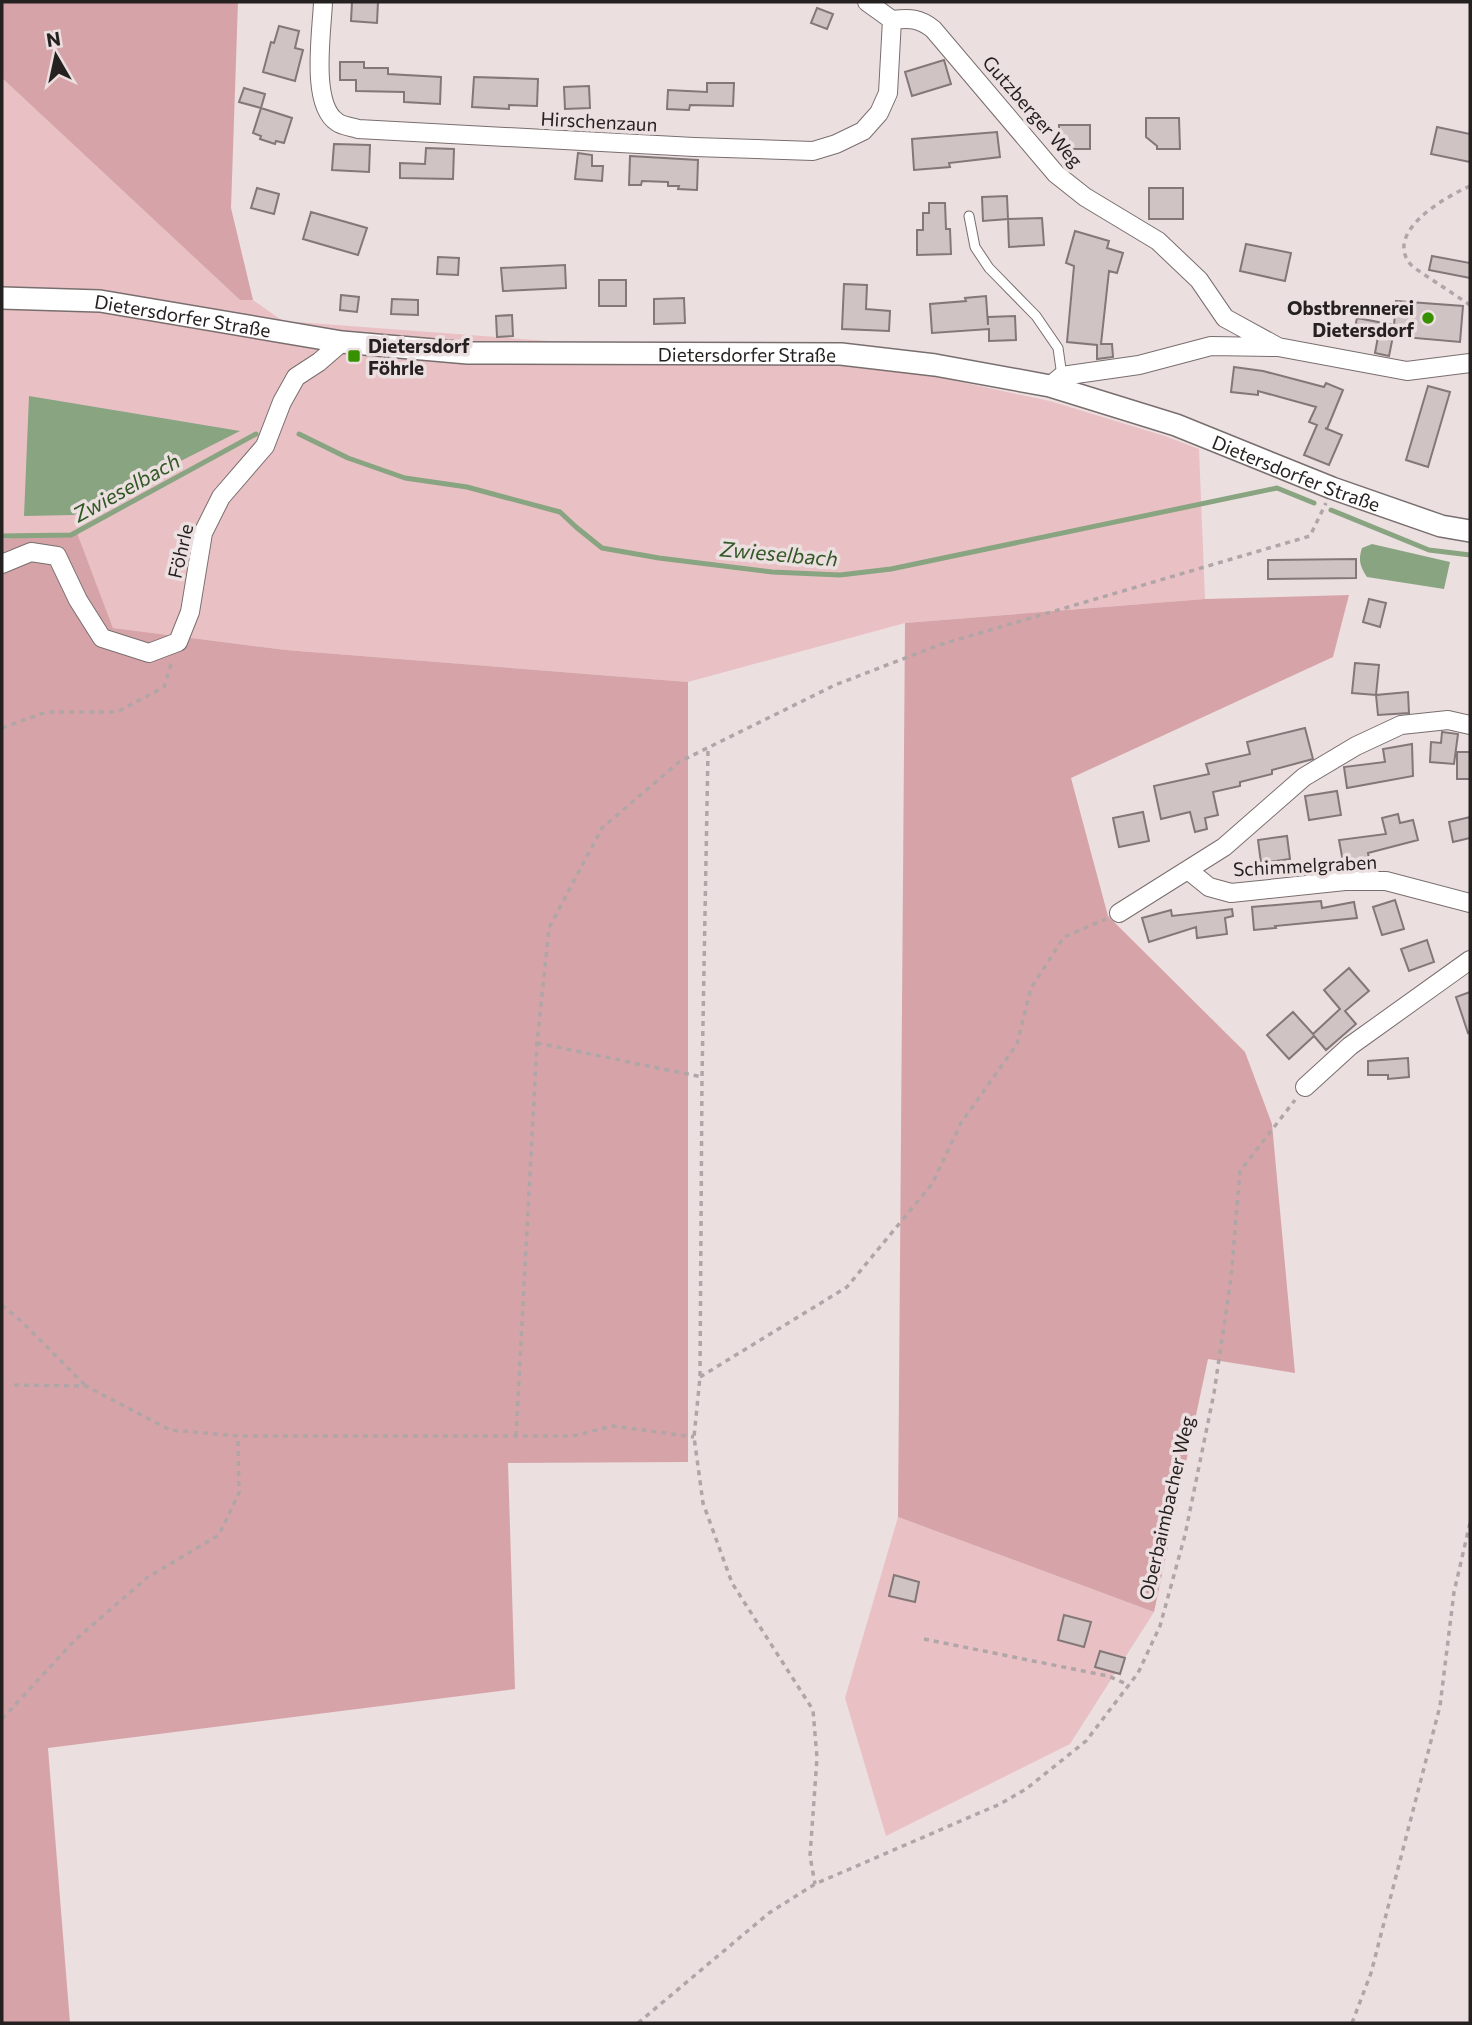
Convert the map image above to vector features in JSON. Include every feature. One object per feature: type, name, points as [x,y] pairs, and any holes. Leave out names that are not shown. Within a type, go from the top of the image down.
[{"type":"street","name":"Hirschenzaun","points":[[323,2],[320,85],[324,105],[337,122],[358,129],[707,148],[813,151],[863,131],[879,113],[888,93],[892,20]]},
{"type":"street","name":"Gutzberger Weg","points":[[867,2],[892,20],[913,18],[933,29],[1056,174],[1085,197],[1158,241],[1199,279],[1224,318],[1278,347]]},
{"type":"street","name":"Dietersdorfer Straße","points":[[2,298],[100,301],[342,342],[468,353],[841,354],[1056,381],[1176,425],[1332,488],[1441,526],[1470,531]]},
{"type":"street","points":[[1211,346],[1224,318]]},
{"type":"street","name":"Föhrle","points":[[178,642],[190,612],[203,533],[221,496],[265,446],[282,402],[296,377],[342,342]]},
{"type":"street","points":[[1056,381],[1139,365],[1211,346],[1278,347],[1407,371],[1470,363]]},
{"type":"street","points":[[2,564],[31,552],[57,556],[102,638],[149,653],[178,642]]},
{"type":"street","name":"Schimmelgraben","points":[[1119,913],[1224,847],[1304,777],[1356,746],[1401,725],[1448,720],[1470,725]]},
{"type":"street","name":"Schimmelgraben","points":[[1188,870],[1209,887],[1231,892],[1345,881],[1386,881],[1470,903]]},
{"type":"street","points":[[1305,1087],[1350,1046],[1470,960]]},
{"type":"lane","points":[[969,216],[975,247],[989,268],[1036,316],[1058,348],[1056,381]]},
{"type":"path","points":[[1470,186],[1449,195],[1420,218],[1410,231],[1403,248],[1405,259],[1413,267],[1470,305]]},
{"type":"path","points":[[516,1436],[537,1043],[549,928],[602,828],[680,762],[835,685],[939,645],[1310,536],[1332,488]]},
{"type":"path","points":[[2,728],[46,712],[117,712],[164,687],[178,642]]},
{"type":"path","points":[[708,750],[700,1377],[694,1437],[704,1503],[732,1583],[813,1710],[817,1758],[810,1856],[815,1884]]},
{"type":"path","points":[[700,1377],[847,1287],[932,1184],[961,1123],[1017,1044],[1031,988],[1064,937],[1119,913]]},
{"type":"path","points":[[537,1043],[702,1077]]},
{"type":"path","name":"Oberbaimbacher Weg","points":[[638,2023],[769,1913],[815,1884],[1000,1804],[1026,1789],[1086,1741],[1138,1673],[1160,1626],[1185,1535],[1214,1393],[1231,1278],[1240,1171],[1305,1087]]},
{"type":"path","points":[[2,1305],[86,1386],[170,1430],[238,1436],[573,1436],[613,1426],[694,1437]]},
{"type":"path","points":[[15,1385],[86,1386]]},
{"type":"path","points":[[2,1719],[75,1640],[148,1577],[219,1535],[239,1493],[238,1436]]},
{"type":"path","points":[[1352,2023],[1371,1973],[1440,1706],[1454,1592],[1470,1523]]},
{"type":"path","points":[[924,1639],[1108,1676],[1129,1685]]},
{"type":"shaded area","points":[[2,2],[238,2],[231,208],[253,300],[240,300],[2,78]]},
{"type":"shaded area","points":[[2,78],[240,300],[253,300],[283,321],[549,341],[811,350],[1050,401],[1199,449],[1205,599],[905,623],[688,682],[286,650],[113,628],[77,534],[2,539]]},
{"type":"shaded area","points":[[77,533],[113,628],[286,650],[688,682],[688,1462],[508,1463],[515,1689],[48,1748],[70,2023],[2,2023],[2,539]]},
{"type":"shaded area","points":[[1349,595],[1333,657],[1071,778],[1108,916],[1245,1052],[1272,1124],[1295,1373],[1208,1359],[1154,1612],[898,1517],[905,623],[1205,599]]},
{"type":"shaded area","points":[[898,1517],[1154,1612],[1070,1744],[886,1836],[845,1698]]},
{"type":"water","points":[[29,396],[240,431],[74,515],[24,516]]},
{"type":"water","points":[[1372,544],[1450,562],[1444,589],[1367,577],[1361,566],[1360,556],[1362,548]]},
{"type":"building","points":[[352,2],[378,2],[377,23],[351,21]]},
{"type":"building","points":[[817,8],[833,14],[827,29],[811,23]]},
{"type":"building","points":[[279,26],[299,31],[295,48],[303,50],[295,81],[263,72],[271,42],[274,43]]},
{"type":"building","points":[[944,60],[951,84],[912,96],[905,72]]},
{"type":"building","points":[[340,62],[364,62],[364,68],[388,68],[388,74],[441,77],[440,104],[404,102],[404,92],[356,91],[356,80],[340,80]]},
{"type":"building","points":[[474,77],[538,79],[537,106],[509,105],[509,109],[472,107]]},
{"type":"building","points":[[707,83],[734,83],[733,106],[690,105],[689,110],[667,109],[668,90],[707,92]]},
{"type":"building","points":[[589,86],[590,108],[565,109],[564,87]]},
{"type":"building","points":[[244,88],[265,94],[261,108],[239,102]]},
{"type":"building","points":[[261,108],[292,118],[284,143],[276,141],[275,144],[260,139],[261,136],[253,133]]},
{"type":"building","points":[[1146,118],[1179,118],[1180,149],[1157,149],[1146,137]]},
{"type":"building","points":[[1059,125],[1090,125],[1090,149],[1059,149]]},
{"type":"building","points":[[1437,127],[1470,134],[1470,162],[1431,154]]},
{"type":"building","points":[[997,132],[1000,157],[949,163],[950,167],[914,170],[912,139]]},
{"type":"building","points":[[334,144],[370,145],[369,172],[332,170]]},
{"type":"building","points":[[426,148],[454,149],[453,179],[400,178],[400,163],[425,164]]},
{"type":"building","points":[[578,153],[592,155],[592,166],[603,166],[602,181],[575,179]]},
{"type":"building","points":[[630,156],[698,160],[697,190],[678,189],[679,186],[668,186],[668,182],[642,181],[641,185],[629,185]]},
{"type":"building","points":[[257,188],[279,194],[274,214],[251,208]]},
{"type":"building","points":[[1149,188],[1183,188],[1183,219],[1149,219]]},
{"type":"building","points":[[1007,196],[1008,219],[983,221],[982,197]]},
{"type":"building","points":[[929,203],[945,203],[951,254],[917,255],[917,230],[923,230],[923,213],[929,213]]},
{"type":"building","points":[[311,212],[367,228],[358,255],[303,239]]},
{"type":"building","points":[[1042,218],[1044,245],[1009,247],[1008,219]]},
{"type":"building","points":[[1075,231],[1109,241],[1107,248],[1123,253],[1117,273],[1109,271],[1101,344],[1112,344],[1113,357],[1097,359],[1097,345],[1067,342],[1074,266],[1066,263]]},
{"type":"building","points":[[1246,244],[1291,253],[1285,281],[1240,271]]},
{"type":"building","points":[[1432,256],[1470,263],[1470,278],[1429,270]]},
{"type":"building","points":[[438,257],[459,258],[458,275],[437,274]]},
{"type":"building","points":[[565,265],[566,288],[503,291],[501,268]]},
{"type":"building","points":[[599,280],[626,280],[626,306],[599,306]]},
{"type":"building","points":[[844,284],[867,285],[866,309],[890,311],[889,331],[842,329]]},
{"type":"building","points":[[341,295],[359,297],[357,312],[340,310]]},
{"type":"building","points":[[986,296],[988,325],[988,317],[1015,316],[1016,340],[989,341],[989,329],[932,333],[930,304],[966,301],[965,298]]},
{"type":"building","points":[[684,298],[685,323],[654,324],[654,299]]},
{"type":"building","points":[[392,299],[418,300],[418,315],[391,314]]},
{"type":"building","name":"Obstbrennerei Dietersdorf","points":[[1396,301],[1463,306],[1460,342],[1393,336],[1389,356],[1375,353],[1378,337],[1354,332],[1357,318],[1394,325]]},
{"type":"building","points":[[512,315],[513,336],[497,337],[496,316]]},
{"type":"building","points":[[1234,367],[1263,371],[1324,387],[1326,383],[1343,390],[1327,429],[1342,435],[1329,465],[1304,455],[1317,425],[1309,422],[1316,407],[1258,391],[1258,395],[1231,392]]},
{"type":"building","points":[[1428,386],[1450,392],[1428,467],[1406,460]]},
{"type":"building","points":[[1356,559],[1356,578],[1268,579],[1268,560]]},
{"type":"building","points":[[1369,599],[1386,603],[1380,627],[1363,622]]},
{"type":"building","points":[[1355,663],[1379,665],[1376,695],[1352,693]]},
{"type":"building","points":[[1408,692],[1409,713],[1378,715],[1376,695]]},
{"type":"building","points":[[1305,728],[1313,759],[1272,770],[1272,774],[1240,782],[1240,786],[1213,792],[1218,815],[1205,818],[1207,829],[1195,832],[1190,812],[1161,819],[1154,786],[1209,774],[1206,764],[1250,754],[1247,742]]},
{"type":"building","points":[[1442,732],[1458,734],[1454,764],[1430,762],[1431,742],[1441,743]]},
{"type":"building","points":[[1412,744],[1413,776],[1347,788],[1344,767],[1385,762],[1383,749]]},
{"type":"building","points":[[1457,752],[1470,752],[1470,779],[1457,779]]},
{"type":"building","points":[[1337,791],[1341,815],[1309,820],[1305,796]]},
{"type":"building","points":[[1143,812],[1149,841],[1119,847],[1113,818]]},
{"type":"building","points":[[1398,814],[1400,823],[1413,820],[1418,840],[1368,853],[1369,859],[1343,862],[1339,840],[1386,834],[1382,818]]},
{"type":"building","points":[[1470,817],[1470,838],[1453,842],[1449,822]]},
{"type":"building","points":[[1287,836],[1290,859],[1261,863],[1258,840]]},
{"type":"building","points":[[1395,900],[1404,929],[1382,935],[1373,907]]},
{"type":"building","points":[[1321,901],[1322,908],[1354,902],[1357,918],[1254,930],[1252,907]]},
{"type":"building","points":[[1232,909],[1233,916],[1225,918],[1227,934],[1197,938],[1196,927],[1149,942],[1142,918],[1171,910],[1172,916]]},
{"type":"building","points":[[1427,940],[1434,962],[1409,971],[1401,949]]},
{"type":"building","points":[[1349,968],[1369,991],[1345,1011],[1356,1024],[1326,1050],[1314,1036],[1289,1059],[1267,1035],[1293,1012],[1313,1034],[1340,1009],[1324,990]]},
{"type":"building","points":[[1470,992],[1470,1032],[1468,1033],[1456,997]]},
{"type":"building","points":[[1408,1058],[1409,1077],[1388,1079],[1388,1075],[1368,1075],[1368,1061]]},
{"type":"building","points":[[894,1575],[919,1582],[915,1602],[889,1596]]},
{"type":"building","points":[[1064,1615],[1091,1622],[1084,1647],[1058,1640]]},
{"type":"building","points":[[1100,1651],[1125,1658],[1120,1674],[1095,1667]]},
{"type":"waterway","name":"Zwieselbach","points":[[2,536],[71,535],[256,434]]},
{"type":"waterway","name":"Zwieselbach","points":[[299,434],[348,458],[405,478],[467,487],[560,512],[602,548],[772,572],[840,575],[891,569],[1277,488],[1314,503]]},
{"type":"waterway","name":"Zwieselbach","points":[[1331,510],[1429,550],[1470,555]]},
{"type":"place","name":"Obstbrennerei Dietersdorf","points":[[1428,318]]},
{"type":"place","name":"Dietersdorf Föhrle","points":[[354,356]]}]
